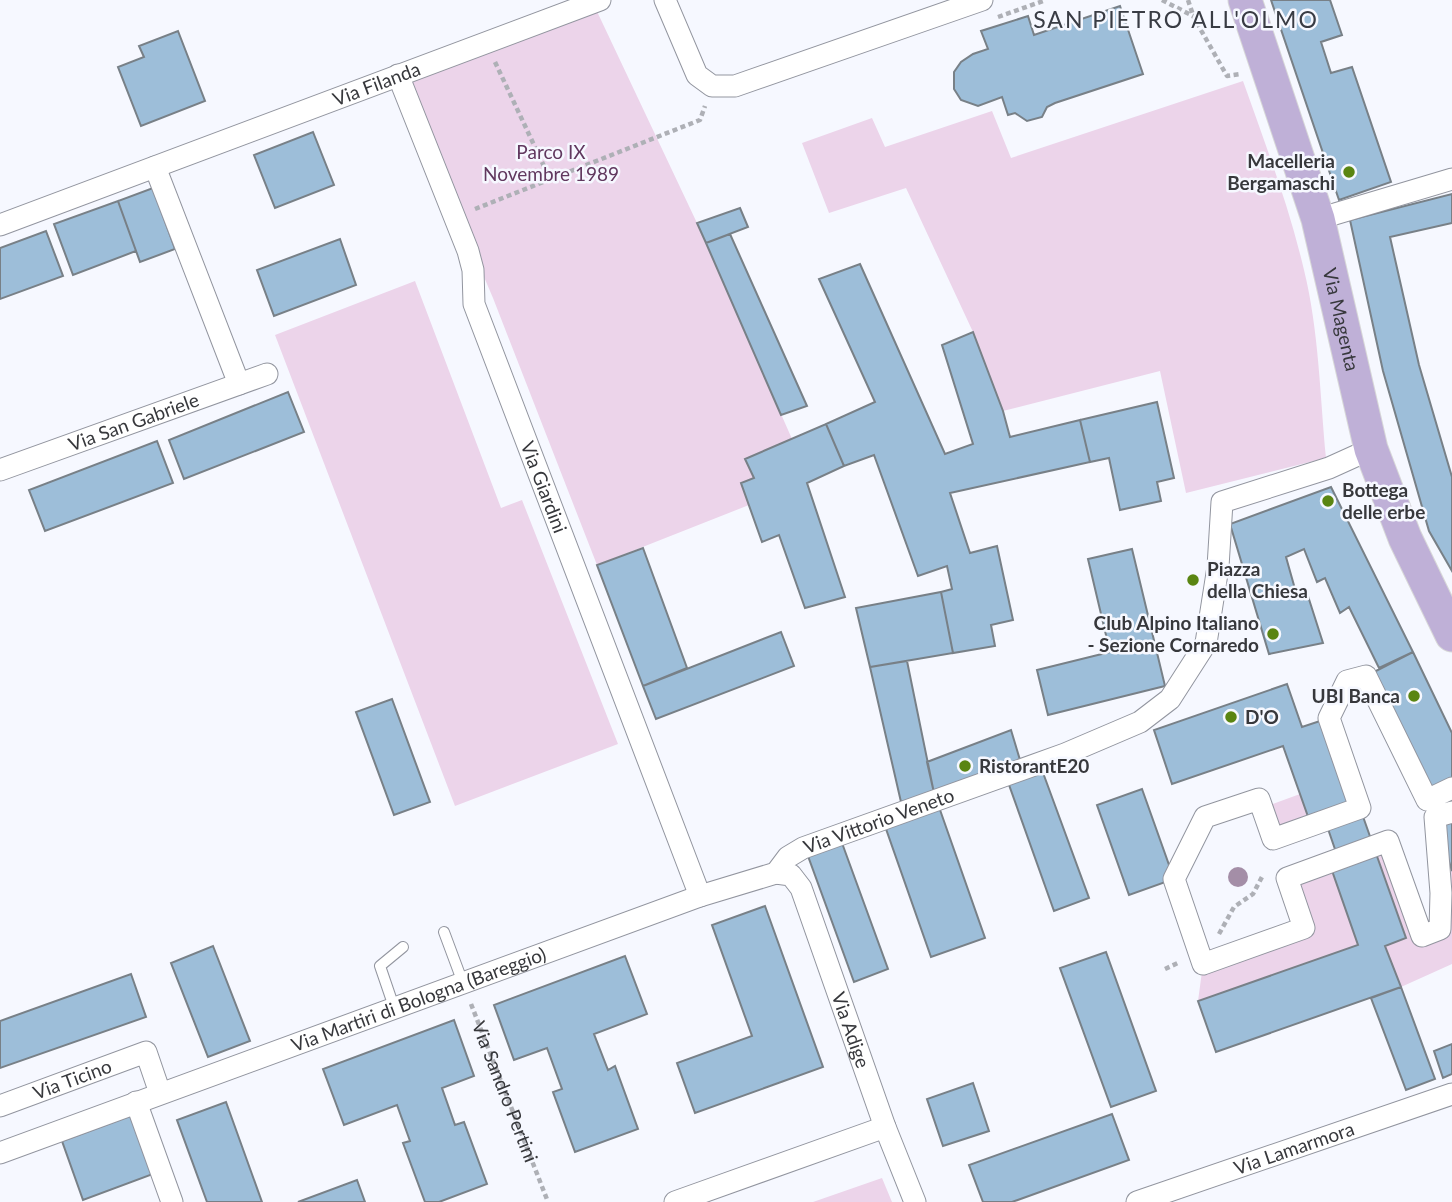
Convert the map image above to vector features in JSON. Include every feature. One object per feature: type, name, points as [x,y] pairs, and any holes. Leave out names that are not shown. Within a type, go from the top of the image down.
[{"type":"main road","name":"Via Magenta","points":[[1245,0],[1318,219],[1371,449],[1405,538],[1452,635]]},
{"type":"street","name":"Via Filanda","points":[[0,225],[600,0]]},
{"type":"street","points":[[665,0],[697,75],[712,86],[736,86],[982,0]]},
{"type":"street","name":"Via Giardini","points":[[398,75],[473,270],[474,304],[700,897]]},
{"type":"street","points":[[155,167],[239,384]]},
{"type":"street","points":[[1318,219],[1452,179]]},
{"type":"street","name":"Via San Gabriele","points":[[0,470],[267,374]]},
{"type":"street","name":"Via Vittorio Veneto","points":[[700,897],[776,873],[788,857],[803,848],[1065,754],[1140,722],[1170,699],[1206,643],[1218,567],[1222,502],[1329,468],[1371,449]]},
{"type":"street","points":[[1452,788],[1427,800],[1366,676],[1347,681],[1329,718],[1360,808],[1273,839],[1259,799],[1205,817],[1174,879],[1203,964],[1304,928],[1287,878],[1388,841],[1422,936],[1440,929],[1441,893],[1435,817],[1452,811]]},
{"type":"street","name":"Via Adige","points":[[776,873],[791,875],[801,888],[885,1127],[915,1202]]},
{"type":"street","name":"Via Martiri di Bologna (Bareggio)","points":[[0,1153],[700,897]]},
{"type":"street","name":"Via Ticino","points":[[0,1106],[146,1052],[160,1093]]},
{"type":"street","name":"Via Lamarmora","points":[[1137,1202],[1452,1094]]},
{"type":"street","points":[[136,1102],[172,1202]]},
{"type":"street","points":[[675,1202],[885,1127]]},
{"type":"lane","points":[[444,932],[463,983]]},
{"type":"lane","points":[[394,1007],[380,966],[403,947]]},
{"type":"path","points":[[1163,0],[1194,16]]},
{"type":"path","points":[[1188,0],[1227,76],[1242,74]]},
{"type":"path","points":[[486,42],[550,179]]},
{"type":"path","points":[[455,218],[700,120],[712,86]]},
{"type":"path","points":[[1165,969],[1211,949],[1234,907],[1253,894],[1265,870]]},
{"type":"path","name":"Via Sandro Pertini","points":[[463,983],[548,1202]]},
{"type":"green space","name":"Parco IX Novembre 1989","points":[[593,3],[697,223],[792,439],[746,459],[754,478],[741,483],[749,505],[597,565],[493,298],[398,75]]},
{"type":"green space","points":[[1243,81],[1284,198],[1304,270],[1316,340],[1326,458],[1186,493],[1160,371],[1003,411],[973,332],[906,188],[829,213],[802,143],[872,118],[885,147],[992,111],[1011,158]]},
{"type":"green space","points":[[415,281],[501,508],[522,500],[618,744],[455,806],[275,335]]},
{"type":"green space","points":[[1300,794],[1311,825],[1273,839],[1262,808]]},
{"type":"green space","points":[[1435,817],[1452,871],[1452,964],[1401,987],[1385,946],[1406,938],[1373,845],[1388,841],[1422,935],[1440,929]]},
{"type":"green space","points":[[1329,862],[1358,945],[1198,1001],[1203,964],[1304,928],[1287,878]]},
{"type":"green space","points":[[882,1178],[892,1202],[813,1202]]},
{"type":"building","points":[[1271,0],[1330,0],[1342,35],[1321,42],[1331,73],[1352,67],[1391,182],[1339,200]]},
{"type":"building","points":[[1120,6],[1143,74],[1055,103],[1047,107],[1042,117],[1027,121],[1015,113],[1008,115],[1002,97],[978,106],[961,100],[954,89],[954,72],[961,62],[988,49],[981,31],[1028,16],[1034,35]]},
{"type":"building","points":[[178,31],[205,101],[141,126],[118,67],[144,57],[139,46]]},
{"type":"building","points":[[313,132],[334,185],[275,208],[254,155]]},
{"type":"building","points":[[153,188],[175,249],[140,262],[118,201]]},
{"type":"building","points":[[1452,194],[1452,223],[1390,237],[1419,365],[1452,477],[1452,571],[1429,531],[1383,371],[1350,220]]},
{"type":"building","points":[[118,201],[136,251],[73,275],[54,224]]},
{"type":"building","points":[[740,208],[748,227],[706,243],[697,223]]},
{"type":"building","points":[[46,231],[63,276],[0,299],[0,248]]},
{"type":"building","points":[[730,234],[807,406],[781,415],[706,243]]},
{"type":"building","points":[[340,239],[356,285],[274,316],[257,270]]},
{"type":"building","points":[[860,264],[945,454],[973,444],[942,345],[973,332],[1010,437],[1080,420],[1090,462],[950,493],[970,553],[997,546],[1013,620],[991,625],[995,646],[953,653],[941,592],[952,589],[947,566],[918,576],[874,455],[844,466],[826,424],[875,402],[819,279]]},
{"type":"building","points":[[288,392],[304,432],[184,479],[169,440]]},
{"type":"building","points":[[1157,402],[1174,478],[1157,482],[1161,501],[1120,510],[1109,458],[1090,462],[1080,420]]},
{"type":"building","points":[[826,424],[844,466],[807,483],[845,597],[805,608],[779,535],[762,542],[741,483],[754,478],[745,459]]},
{"type":"building","points":[[157,441],[173,483],[45,531],[29,490]]},
{"type":"building","points":[[1331,487],[1413,652],[1379,668],[1349,607],[1340,613],[1325,578],[1317,582],[1304,549],[1286,557],[1297,596],[1307,593],[1323,643],[1269,654],[1230,524]]},
{"type":"building","points":[[643,548],[687,668],[643,686],[597,565]]},
{"type":"building","points":[[1132,549],[1165,686],[1048,715],[1037,670],[1110,652],[1088,559]]},
{"type":"building","points":[[941,592],[953,653],[870,667],[856,608]]},
{"type":"building","points":[[781,632],[794,666],[656,719],[643,686]]},
{"type":"building","points":[[1413,652],[1452,733],[1452,788],[1427,800],[1366,676]]},
{"type":"building","points":[[907,661],[934,793],[901,802],[870,667]]},
{"type":"building","points":[[1287,684],[1302,727],[1329,718],[1360,808],[1311,825],[1283,746],[1172,784],[1154,730]]},
{"type":"building","points":[[392,699],[430,802],[394,815],[356,712]]},
{"type":"building","points":[[1011,730],[1020,760],[934,793],[927,762]]},
{"type":"building","points":[[1042,770],[1089,898],[1054,911],[1008,782]]},
{"type":"building","points":[[1142,789],[1174,879],[1129,895],[1097,805]]},
{"type":"building","points":[[939,807],[985,938],[931,957],[885,826]]},
{"type":"building","points":[[1360,808],[1373,845],[1338,858],[1325,820]]},
{"type":"building","points":[[1452,812],[1452,871],[1435,817]]},
{"type":"building","points":[[842,843],[888,969],[854,982],[808,856]]},
{"type":"building","points":[[1373,845],[1406,938],[1385,946],[1401,987],[1216,1052],[1198,1001],[1358,945],[1329,862]]},
{"type":"building","points":[[765,906],[823,1067],[695,1113],[677,1063],[752,1036],[712,925]]},
{"type":"building","points":[[213,946],[250,1041],[208,1057],[171,963]]},
{"type":"building","points":[[1106,952],[1156,1091],[1111,1107],[1060,968]]},
{"type":"building","points":[[625,956],[647,1014],[594,1034],[608,1070],[615,1066],[638,1129],[575,1152],[553,1092],[562,1089],[547,1048],[514,1060],[494,1005]]},
{"type":"building","points":[[131,974],[146,1017],[0,1068],[0,1021]]},
{"type":"building","points":[[1401,987],[1435,1079],[1406,1090],[1371,998]]},
{"type":"building","points":[[454,1020],[474,1076],[442,1088],[455,1125],[464,1122],[487,1184],[439,1202],[425,1202],[403,1143],[410,1141],[397,1105],[344,1125],[323,1069]]},
{"type":"building","points":[[1452,1044],[1452,1074],[1443,1078],[1434,1051]]},
{"type":"building","points":[[973,1083],[989,1131],[943,1146],[927,1099]]},
{"type":"building","points":[[226,1102],[262,1202],[207,1202],[177,1120]]},
{"type":"building","points":[[1112,1114],[1129,1160],[1012,1202],[983,1202],[969,1165]]},
{"type":"building","points":[[132,1115],[153,1174],[83,1200],[62,1141]]},
{"type":"building","points":[[357,1180],[365,1202],[298,1202]]},
{"type":"place","name":"Macelleria Bergamaschi","points":[[1349,172]]},
{"type":"place","name":"Bottega delle erbe","points":[[1328,501]]},
{"type":"place","name":"Piazza della Chiesa","points":[[1193,580]]},
{"type":"place","name":"Club Alpino Italiano - Sezione Cornaredo","points":[[1273,634]]},
{"type":"place","name":"UBI Banca","points":[[1414,696]]},
{"type":"place","name":"D'O","points":[[1231,717]]},
{"type":"place","name":"RistorantE20","points":[[965,766]]},
{"type":"district","name":"SAN PIETRO ALL'OLMO","points":[[1176,20]]}]
